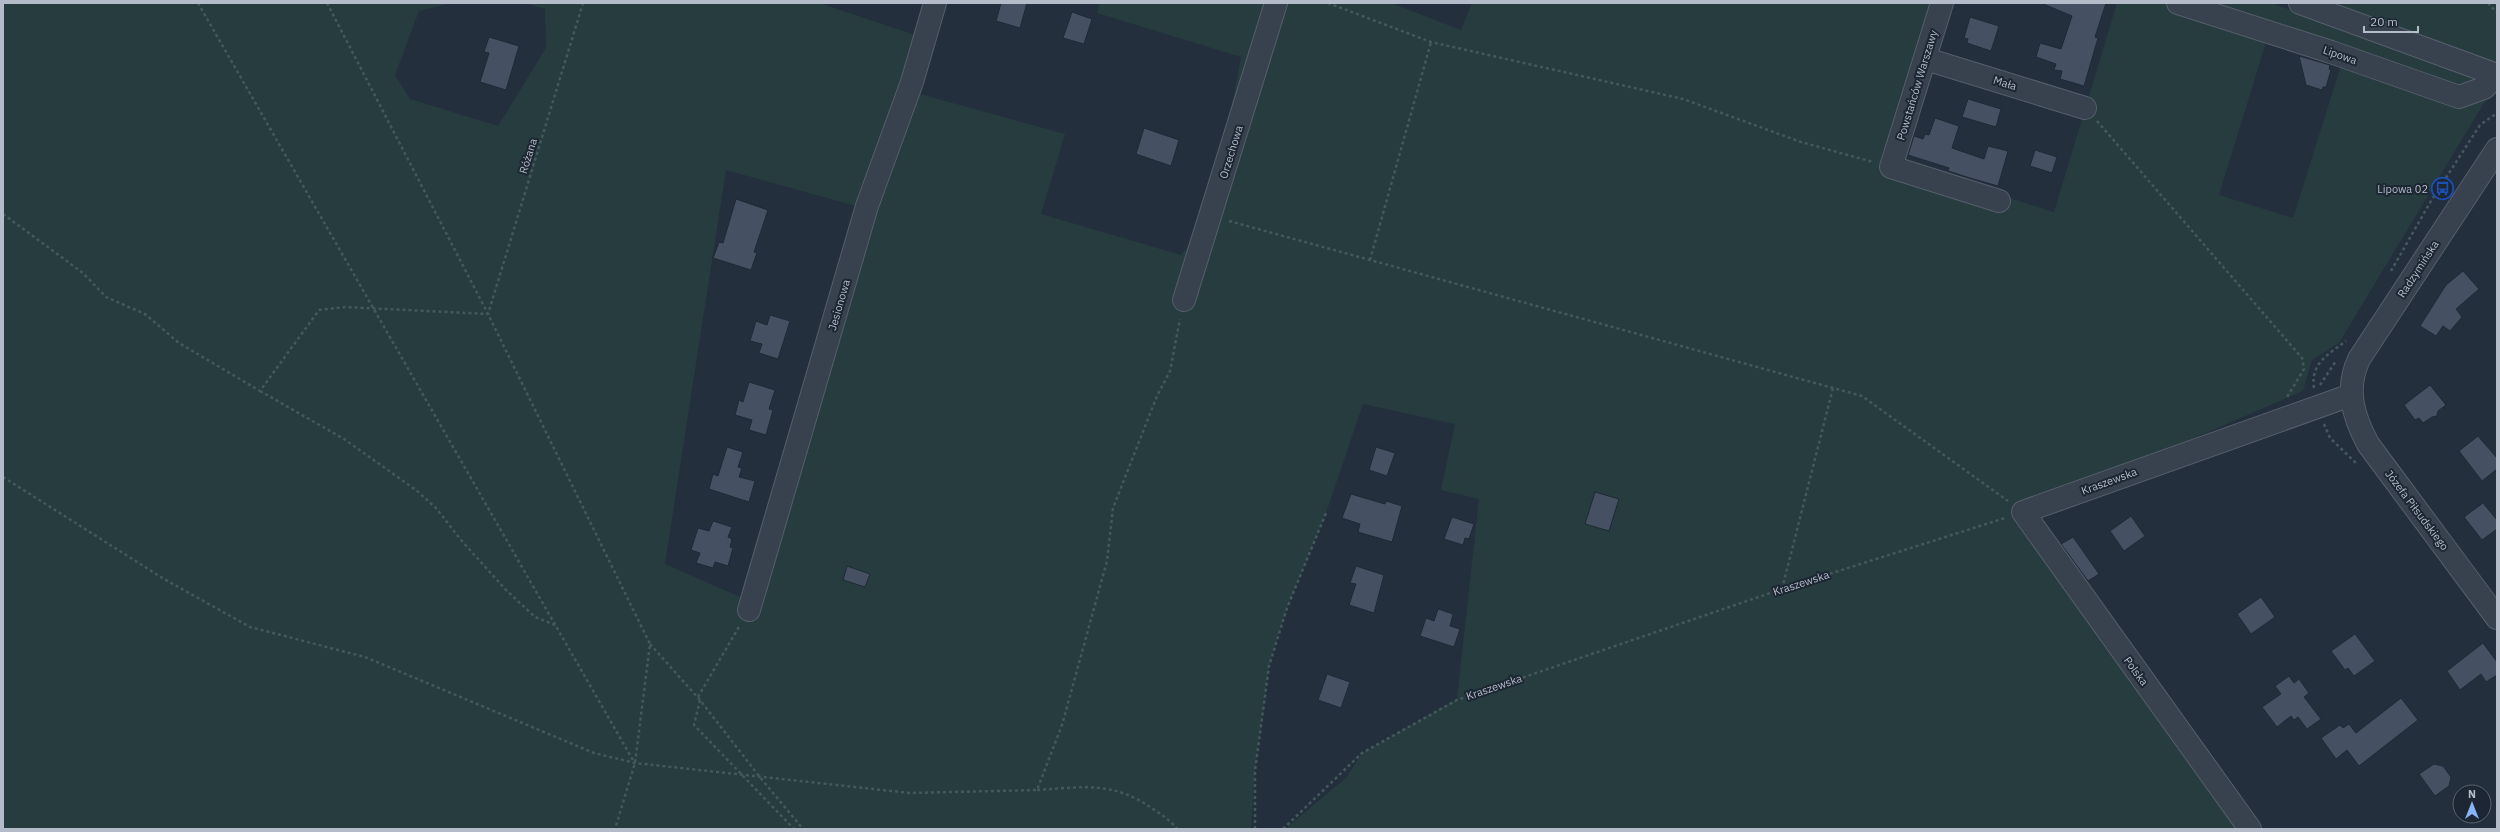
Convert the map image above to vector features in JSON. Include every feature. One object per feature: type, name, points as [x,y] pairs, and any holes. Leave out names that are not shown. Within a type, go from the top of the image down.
[{"type":"street","name":"Jesionowa","points":[[749,610],[867,206],[912,82],[935,3]]},
{"type":"street","name":"Orzechowa","points":[[1184,300],[1212,216],[1276,3]]},
{"type":"street","name":"Powstańców Warszawy","points":[[1891,167],[1926,59],[1942,3]]},
{"type":"street","name":"Lipowa","points":[[2178,3],[2331,52],[2459,97],[2484,88],[2497,75],[2300,3]]},
{"type":"street","name":"Mała","points":[[1926,59],[2085,108]]},
{"type":"street","name":"Radzymińska","points":[[2351,395],[2352,379],[2359,359],[2497,149]]},
{"type":"street","points":[[1891,167],[1998,201]]},
{"type":"street","name":"Kraszewska","points":[[2023,512],[2289,416],[2313,395],[2351,395]]},
{"type":"street","name":"Józefa Piłsudskiego","points":[[2351,395],[2355,416],[2368,444],[2497,618]]},
{"type":"street","name":"Polska","points":[[2023,512],[2250,829]]},
{"type":"path","points":[[198,3],[635,763]]},
{"type":"path","points":[[327,3],[488,314],[650,644],[699,698],[759,776],[803,829]]},
{"type":"path","name":"Różana","points":[[488,314],[583,3]]},
{"type":"path","points":[[1328,3],[1431,42],[1683,98],[1801,142],[1891,167]]},
{"type":"path","points":[[2488,3],[2497,13]]},
{"type":"path","points":[[1370,260],[1431,42]]},
{"type":"path","points":[[2085,108],[2302,358],[2304,369],[2284,402],[2289,416]]},
{"type":"path","points":[[2387,278],[2431,201],[2480,126],[2497,113]]},
{"type":"path","points":[[3,214],[83,273],[106,297],[145,314],[179,343],[344,439],[416,490],[436,508],[461,540],[506,590],[535,617],[556,625]]},
{"type":"path","points":[[1212,216],[1862,396],[2023,512]]},
{"type":"path","points":[[1037,790],[1062,725],[1107,561],[1114,508],[1157,396],[1170,371],[1184,300]]},
{"type":"path","points":[[260,391],[319,310],[345,307],[488,314]]},
{"type":"path","points":[[2313,395],[2315,369],[2322,358],[2350,338],[2344,349]]},
{"type":"path","points":[[2313,395],[2340,355]]},
{"type":"path","points":[[1782,590],[1833,388]]},
{"type":"path","points":[[3,477],[164,579],[250,627],[365,657],[594,753],[635,763],[910,793],[1108,787],[1137,797],[1171,821],[1177,829]]},
{"type":"path","name":"Kraszewska","points":[[1283,829],[1362,753],[1457,700],[1782,590],[2023,512]]},
{"type":"path","points":[[1254,829],[1255,771],[1269,666],[1287,608],[1326,514]]},
{"type":"path","points":[[749,610],[699,698],[694,725],[794,829]]},
{"type":"path","points":[[615,829],[635,763],[650,644]]},
{"type":"green space","points":[[3,3],[451,3],[419,11],[395,75],[410,99],[498,126],[546,48],[545,9],[525,3],[819,3],[915,35],[898,88],[1065,134],[1041,214],[1181,255],[1211,216],[1241,57],[1097,13],[1100,3],[1391,3],[1461,30],[1472,3],[1934,3],[1887,159],[2054,212],[2117,3],[2271,3],[2481,76],[2493,88],[2339,343],[2312,360],[2303,391],[2023,512],[2251,829],[1285,829],[1347,777],[1362,753],[1457,699],[1479,499],[1441,490],[1455,424],[1363,404],[1326,513],[1287,608],[1269,666],[1255,771],[1251,829],[3,829]],"holes":[[[2268,36],[2343,59],[2293,218],[2219,195]],[[726,170],[856,206],[740,597],[665,564]]]},
{"type":"green space","points":[[2323,3],[2497,3],[2497,66]]},
{"type":"building","points":[[1001,3],[1027,3],[1020,28],[996,21]]},
{"type":"building","points":[[2041,3],[2106,3],[2095,37],[2098,38],[2084,86],[2060,79],[2062,71],[2054,70],[2056,64],[2036,57],[2040,43],[2061,49],[2072,16]]},
{"type":"building","points":[[1072,12],[1092,19],[1084,44],[1063,38]]},
{"type":"building","points":[[1970,17],[1999,26],[1991,51],[1967,43],[1968,39],[1964,38]]},
{"type":"building","points":[[489,37],[519,46],[506,90],[480,82],[489,53],[484,52]]},
{"type":"building","points":[[2299,56],[2330,65],[2329,69],[2331,70],[2326,87],[2323,87],[2322,90],[2306,85]]},
{"type":"building","points":[[1968,99],[2001,109],[1996,127],[1962,117]]},
{"type":"building","points":[[1935,118],[1959,126],[1952,148],[1984,159],[1988,146],[2008,151],[1998,186],[1948,171],[1949,168],[1908,155],[1914,136],[1923,139],[1925,134],[1929,135]]},
{"type":"building","points":[[1144,128],[1179,140],[1171,166],[1136,154]]},
{"type":"building","points":[[2035,150],[2057,157],[2052,173],[2030,166]]},
{"type":"building","points":[[736,199],[768,210],[754,252],[757,253],[751,270],[713,258],[719,242],[723,243]]},
{"type":"building","points":[[2463,271],[2479,289],[2456,309],[2462,317],[2450,331],[2443,326],[2436,336],[2420,326],[2446,285]]},
{"type":"building","points":[[770,315],[790,321],[778,359],[759,353],[762,344],[750,341],[756,321],[767,325]]},
{"type":"building","points":[[749,382],[775,390],[769,409],[773,410],[766,435],[749,430],[752,420],[735,415],[739,400],[743,402]]},
{"type":"building","points":[[2430,385],[2446,405],[2438,411],[2437,416],[2432,417],[2423,423],[2419,418],[2415,420],[2404,405]]},
{"type":"building","points":[[2478,436],[2497,458],[2497,469],[2482,481],[2459,451]]},
{"type":"building","points":[[727,447],[743,452],[738,467],[742,468],[739,477],[755,481],[749,502],[709,489],[713,474],[718,476]]},
{"type":"building","points":[[1376,447],[1395,453],[1387,476],[1369,470]]},
{"type":"building","points":[[1595,492],[1619,499],[1609,531],[1585,524]]},
{"type":"building","points":[[1351,494],[1385,504],[1386,501],[1402,506],[1392,542],[1358,532],[1360,524],[1342,518]]},
{"type":"building","points":[[2483,503],[2497,520],[2497,529],[2482,540],[2464,517]]},
{"type":"building","points":[[2131,516],[2145,536],[2124,551],[2110,531]]},
{"type":"building","points":[[1452,517],[1474,524],[1469,539],[1465,538],[1463,545],[1444,539]]},
{"type":"building","points":[[713,521],[732,527],[728,537],[732,539],[730,547],[733,548],[728,566],[715,562],[713,568],[696,563],[700,553],[691,550],[698,528],[709,531]]},
{"type":"building","points":[[2073,537],[2099,574],[2088,581],[2061,544]]},
{"type":"building","points":[[847,566],[870,574],[865,587],[843,580]]},
{"type":"building","points":[[1356,566],[1384,575],[1374,613],[1349,605],[1356,584],[1350,583]]},
{"type":"building","points":[[2261,597],[2275,617],[2251,634],[2237,614]]},
{"type":"building","points":[[1438,609],[1453,614],[1450,626],[1460,629],[1454,647],[1420,636],[1426,618],[1434,621]]},
{"type":"building","points":[[2355,634],[2375,661],[2354,676],[2348,668],[2345,670],[2331,651]]},
{"type":"building","points":[[2483,643],[2497,662],[2497,675],[2486,682],[2481,674],[2460,690],[2447,671]]},
{"type":"building","points":[[1327,674],[1350,682],[1341,708],[1318,700]]},
{"type":"building","points":[[2289,676],[2294,683],[2299,679],[2309,693],[2304,697],[2321,719],[2307,729],[2298,717],[2294,720],[2291,716],[2277,727],[2262,707],[2281,694],[2275,686]]},
{"type":"building","points":[[2401,698],[2418,720],[2359,766],[2347,750],[2336,759],[2321,738],[2340,725],[2343,728],[2349,724],[2356,733]]},
{"type":"building","points":[[2434,764],[2443,766],[2451,777],[2449,786],[2435,796],[2419,774]]},
{"type":"place","name":"Lipowa 02","points":[[2443,189]]}]
